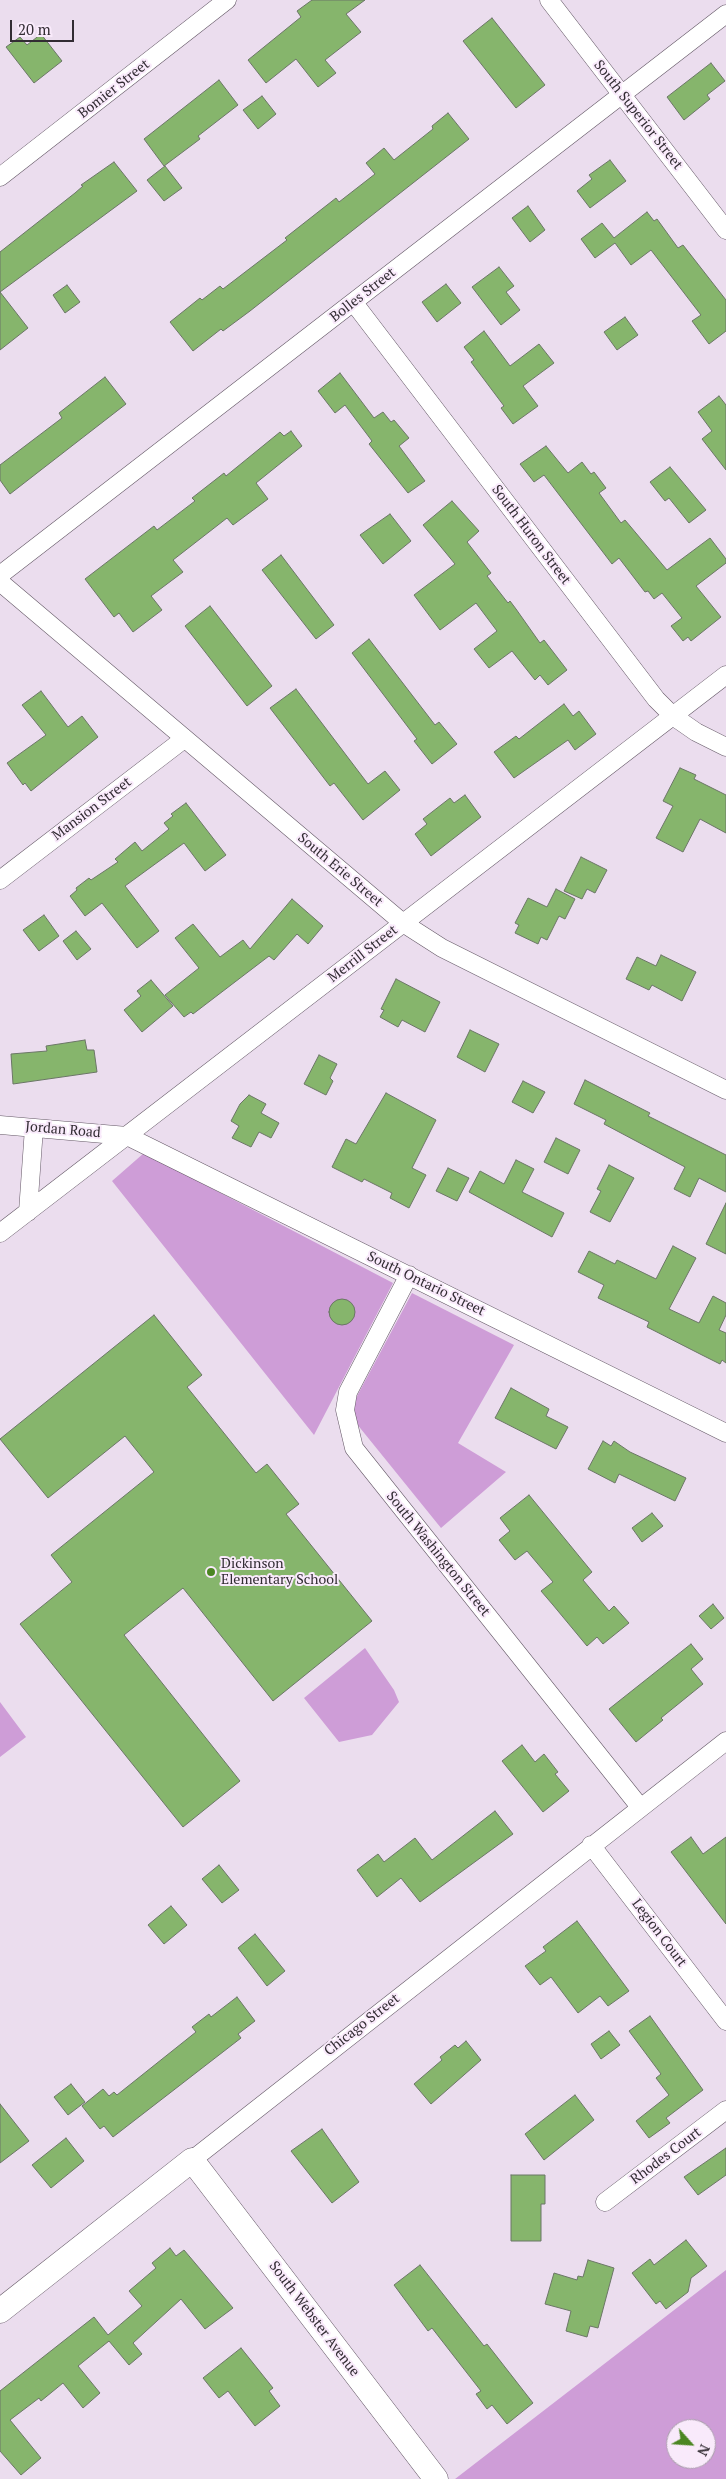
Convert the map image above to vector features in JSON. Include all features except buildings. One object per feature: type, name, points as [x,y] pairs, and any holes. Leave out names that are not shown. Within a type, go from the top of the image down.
[{"type":"street","name":"Bomier Street","points":[[0,177],[227,0]]},
{"type":"street","name":"South Superior Street","points":[[549,0],[726,230]]},
{"type":"street","name":"Bolles Street","points":[[0,575],[726,14]]},
{"type":"street","name":"South Huron Street","points":[[354,302],[656,699],[672,716],[696,732],[726,748]]},
{"type":"street","name":"South Erie Street","points":[[0,582],[403,923],[442,948],[726,1090]]},
{"type":"street","name":"Merrill Street","points":[[0,1233],[726,675]]},
{"type":"street","name":"Mansion Street","points":[[0,880],[184,739]]},
{"type":"street","name":"Jordan Road","points":[[0,1125],[127,1136]]},
{"type":"street","points":[[28,1212],[34,1128]]},
{"type":"street","name":"South Ontario Street","points":[[127,1136],[726,1433]]},
{"type":"street","name":"South Washington Street","points":[[408,1276],[348,1392],[345,1410],[354,1448],[640,1807]]},
{"type":"street","name":"Chicago Street","points":[[0,2311],[591,1845],[726,1741]]},
{"type":"street","name":"Legion Court","points":[[591,1845],[726,2021]]},
{"type":"street","name":"Rhodes Court","points":[[605,2202],[726,2110]]},
{"type":"street","name":"South Webster Avenue","points":[[192,2160],[436,2479]]},
{"type":"shaded area","points":[[144,1153],[393,1283],[314,1435],[112,1181]]},
{"type":"shaded area","points":[[412,1293],[514,1345],[458,1443],[506,1472],[441,1528],[348,1413]]},
{"type":"shaded area","points":[[365,1648],[394,1690],[399,1702],[372,1735],[339,1742],[304,1698]]},
{"type":"shaded area","points":[[0,1702],[26,1737],[0,1757]]},
{"type":"shaded area","points":[[726,2270],[726,2479],[455,2479]]},
{"type":"place","name":"Dickinson Elementary School","points":[[211,1572]]}]
